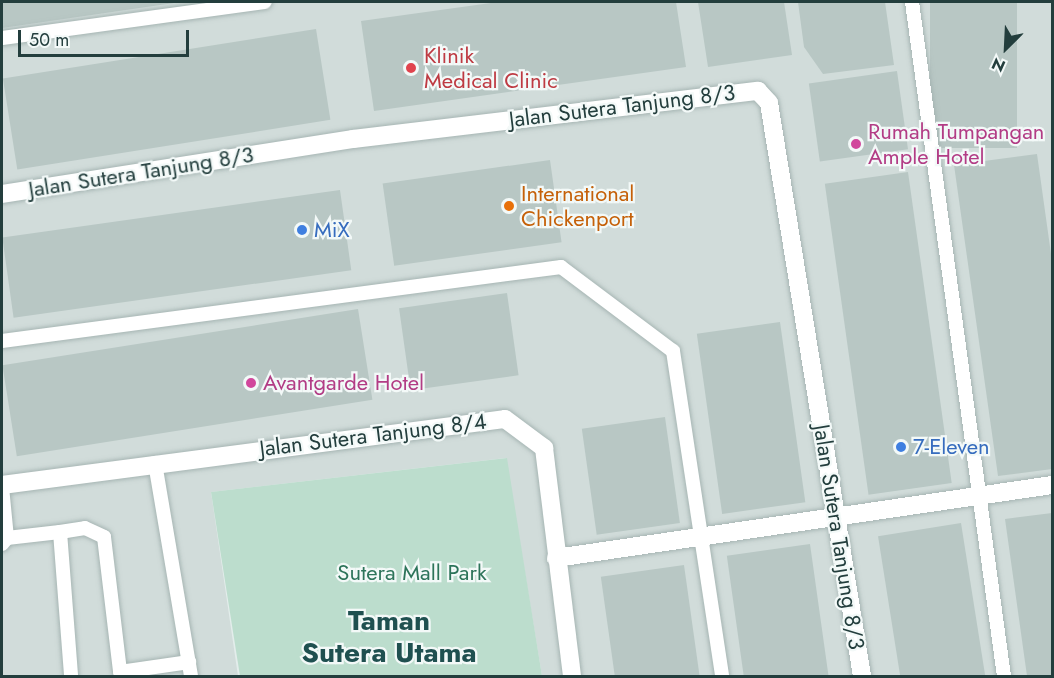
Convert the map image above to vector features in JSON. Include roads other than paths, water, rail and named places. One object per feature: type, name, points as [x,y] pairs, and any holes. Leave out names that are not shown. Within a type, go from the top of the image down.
[{"type":"street","name":"Jalan Sutera Tanjung 8/3","points":[[2,194],[353,139],[758,91],[769,103],[862,676]]},
{"type":"street","name":"Jalan Sutera Tanjung 8/4","points":[[2,486],[155,463],[505,419],[544,448],[572,676]]},
{"type":"street","points":[[556,558],[701,535],[836,518],[978,494],[1053,485]]},
{"type":"lane","points":[[2,38],[265,2]]},
{"type":"lane","points":[[912,2],[1004,676]]},
{"type":"lane","points":[[2,341],[561,267],[674,351],[722,676]]},
{"type":"lane","points":[[2,486],[4,541],[86,528],[104,537],[120,674],[190,669],[155,463]]},
{"type":"lane","points":[[60,532],[71,676]]},
{"type":"place","name":"Klinik Medical Clinic","points":[[411,68]]},
{"type":"place","name":"Rumah Tumpangan Ample Hotel","points":[[856,144]]},
{"type":"place","name":"International Chickenport","points":[[509,206]]},
{"type":"place","name":"MiX","points":[[302,230]]},
{"type":"place","name":"Avantgarde Hotel","points":[[251,383]]},
{"type":"place","name":"7-Eleven","points":[[901,447]]},
{"type":"district","name":"Taman Sutera Utama","points":[[389,637]]},
{"type":"park label","name":"Sutera Mall Park","points":[[412,573]]}]
